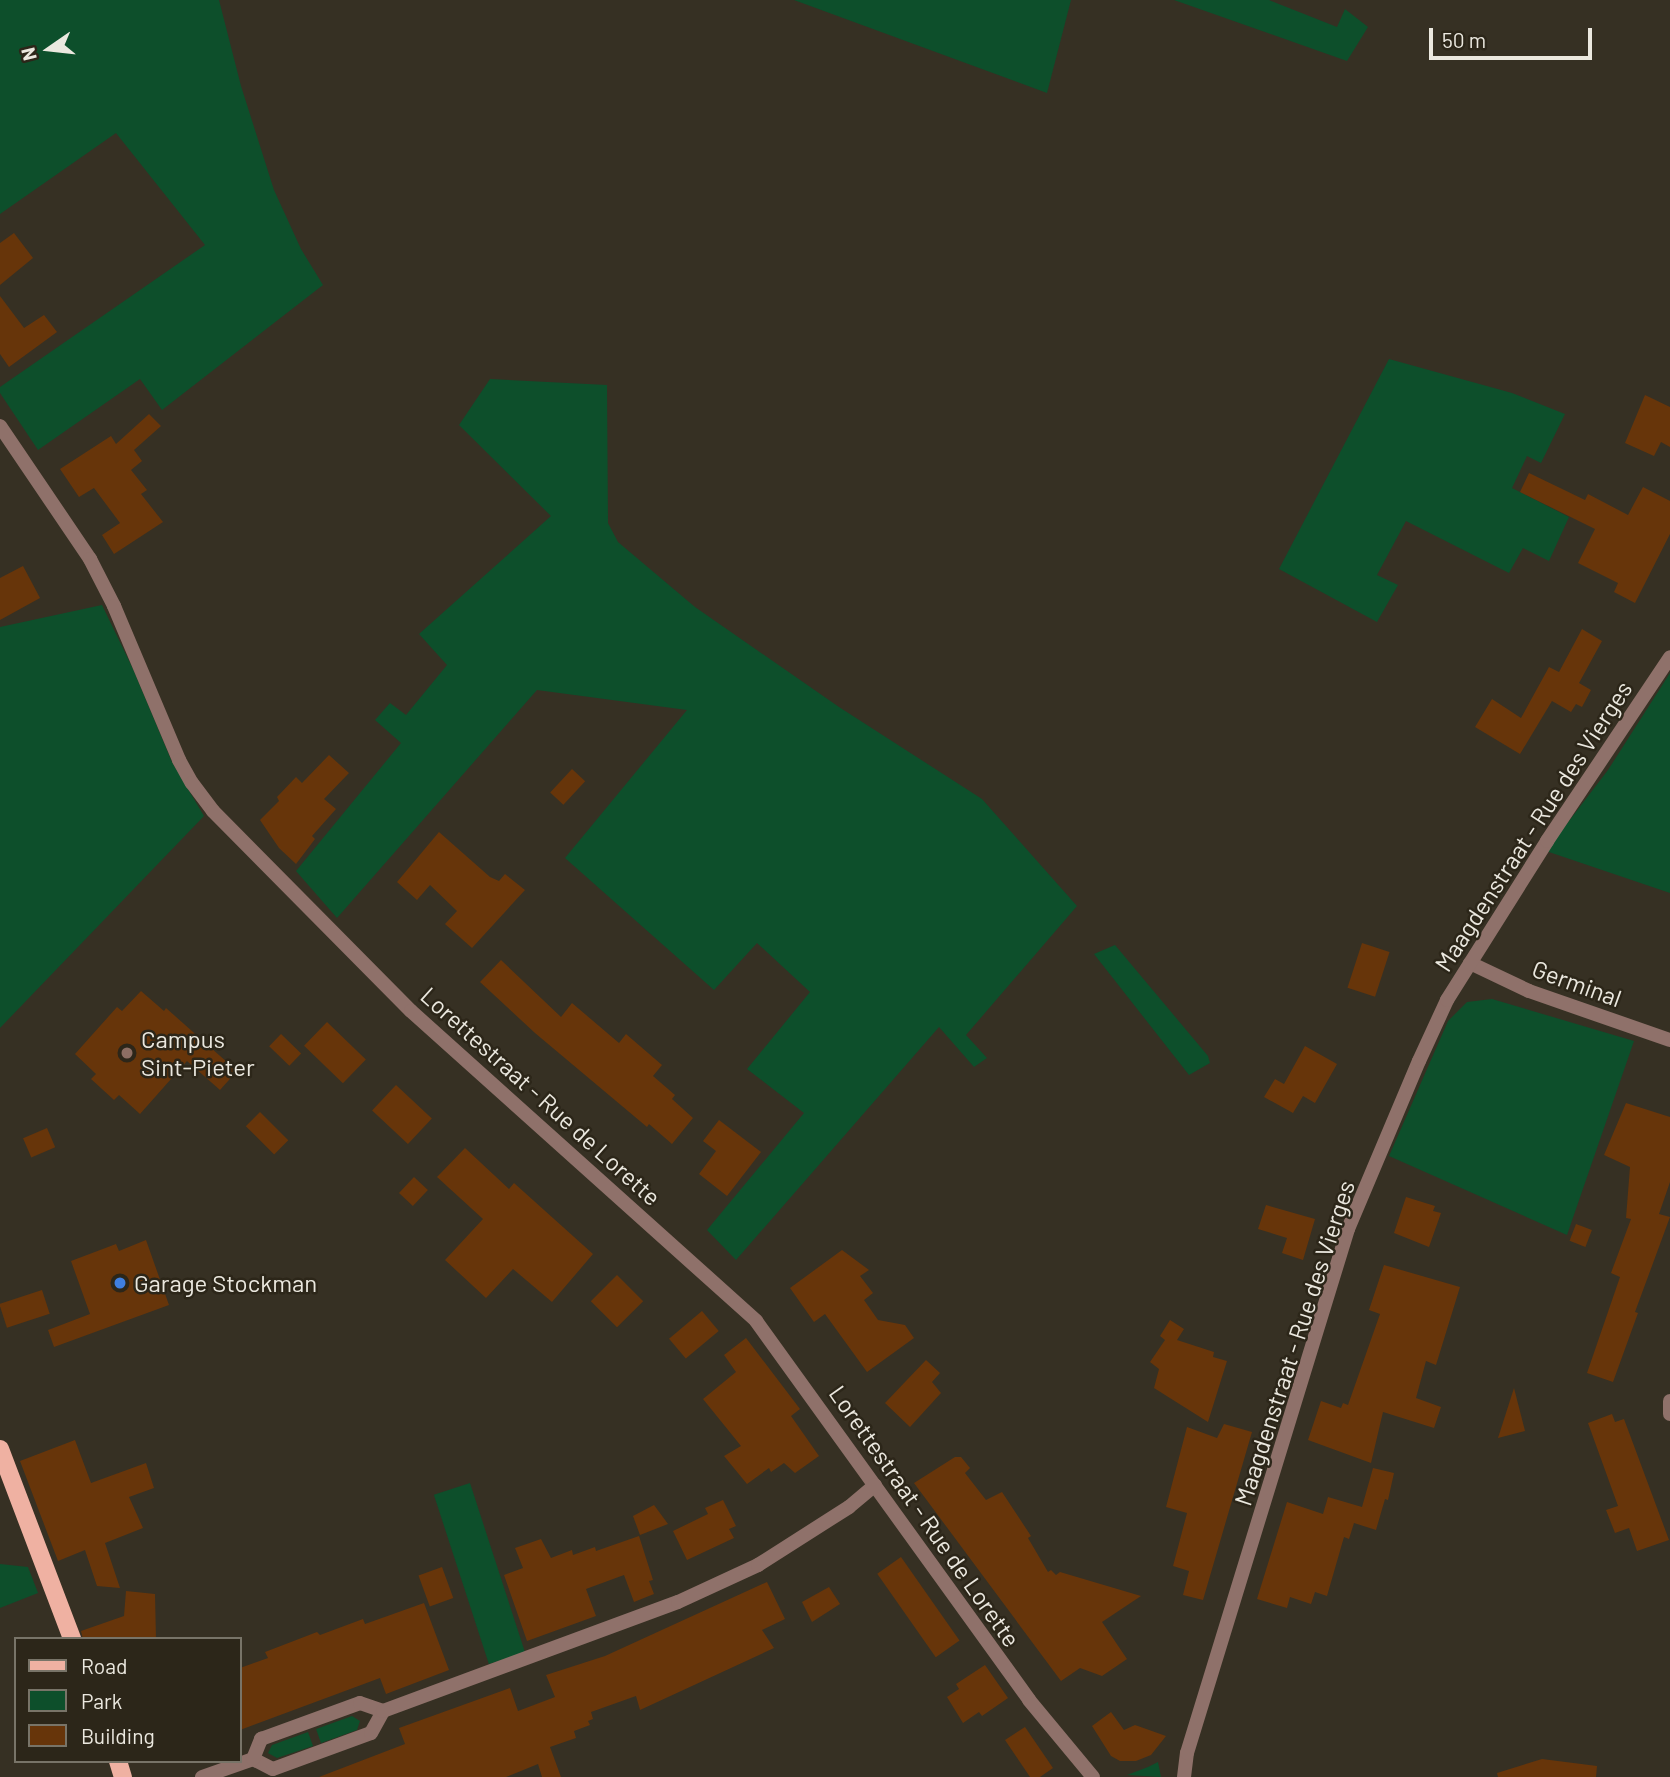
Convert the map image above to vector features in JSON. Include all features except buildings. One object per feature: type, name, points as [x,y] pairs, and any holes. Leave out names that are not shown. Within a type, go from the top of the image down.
[{"type":"main road","points":[[0,1449],[71,1637]]},
{"type":"street","name":"Lorettestraat - Rue de Lorette","points":[[0,426],[90,559],[114,606],[179,760],[192,783],[214,811],[411,1011],[743,1307],[771,1340],[1029,1700],[1093,1777]]},
{"type":"street","name":"Maagdenstraat - Rue des Vierges","points":[[1184,1777],[1187,1753],[1348,1229],[1444,1005],[1670,657]]},
{"type":"street","name":"Germinal","points":[[1470,963],[1529,991],[1670,1040]]},
{"type":"street","points":[[1670,1401],[1670,1414]]},
{"type":"street","points":[[253,1759],[261,1739],[360,1703],[383,1711],[636,1618],[716,1585],[758,1565],[849,1507],[875,1485]]},
{"type":"street","points":[[242,1763],[253,1759],[273,1769],[371,1732],[383,1711]]},
{"type":"street","points":[[202,1777],[242,1763]]},
{"type":"green space","points":[[0,0],[219,0],[241,86],[274,190],[301,249],[323,285],[162,410],[140,379],[38,450],[0,393],[0,387],[205,245],[116,133],[0,214]]},
{"type":"green space","points":[[794,0],[1071,0],[1047,93]]},
{"type":"green space","points":[[1174,0],[1269,0],[1337,27],[1345,9],[1368,27],[1347,61]]},
{"type":"green space","points":[[1389,359],[1512,393],[1565,414],[1541,463],[1527,456],[1512,488],[1569,517],[1549,561],[1523,548],[1509,573],[1406,521],[1377,575],[1398,585],[1377,622],[1279,569]]},
{"type":"green space","points":[[490,379],[607,385],[608,523],[618,542],[695,607],[839,707],[982,799],[1077,906],[966,1035],[987,1058],[974,1067],[939,1027],[736,1260],[707,1230],[804,1113],[747,1069],[810,992],[757,943],[714,990],[565,858],[687,710],[537,690],[337,918],[296,871],[401,743],[375,720],[390,703],[406,715],[447,665],[419,634],[551,516],[459,425]]},
{"type":"green space","points":[[102,605],[133,669],[172,762],[204,816],[0,1028],[0,627]]},
{"type":"green space","points":[[1670,673],[1670,893],[1546,851],[1608,770]]},
{"type":"green space","points":[[1115,945],[1208,1056],[1210,1063],[1189,1075],[1094,954]]},
{"type":"green space","points":[[1492,999],[1634,1041],[1567,1235],[1389,1156],[1448,1021],[1467,1002]]},
{"type":"green space","points":[[470,1483],[525,1652],[489,1664],[434,1495]]},
{"type":"green space","points":[[0,1564],[28,1567],[38,1593],[0,1608]]},
{"type":"green space","points":[[352,1716],[360,1721],[357,1730],[321,1743],[316,1729]]},
{"type":"green space","points":[[308,1732],[313,1746],[277,1758],[268,1753],[272,1745]]},
{"type":"green space","points":[[1158,1762],[1161,1777],[1127,1775],[1148,1767]]},
{"type":"place","name":"Campus Sint-Pieter","points":[[127,1053]]},
{"type":"place","name":"Garage Stockman","points":[[120,1283]]}]
